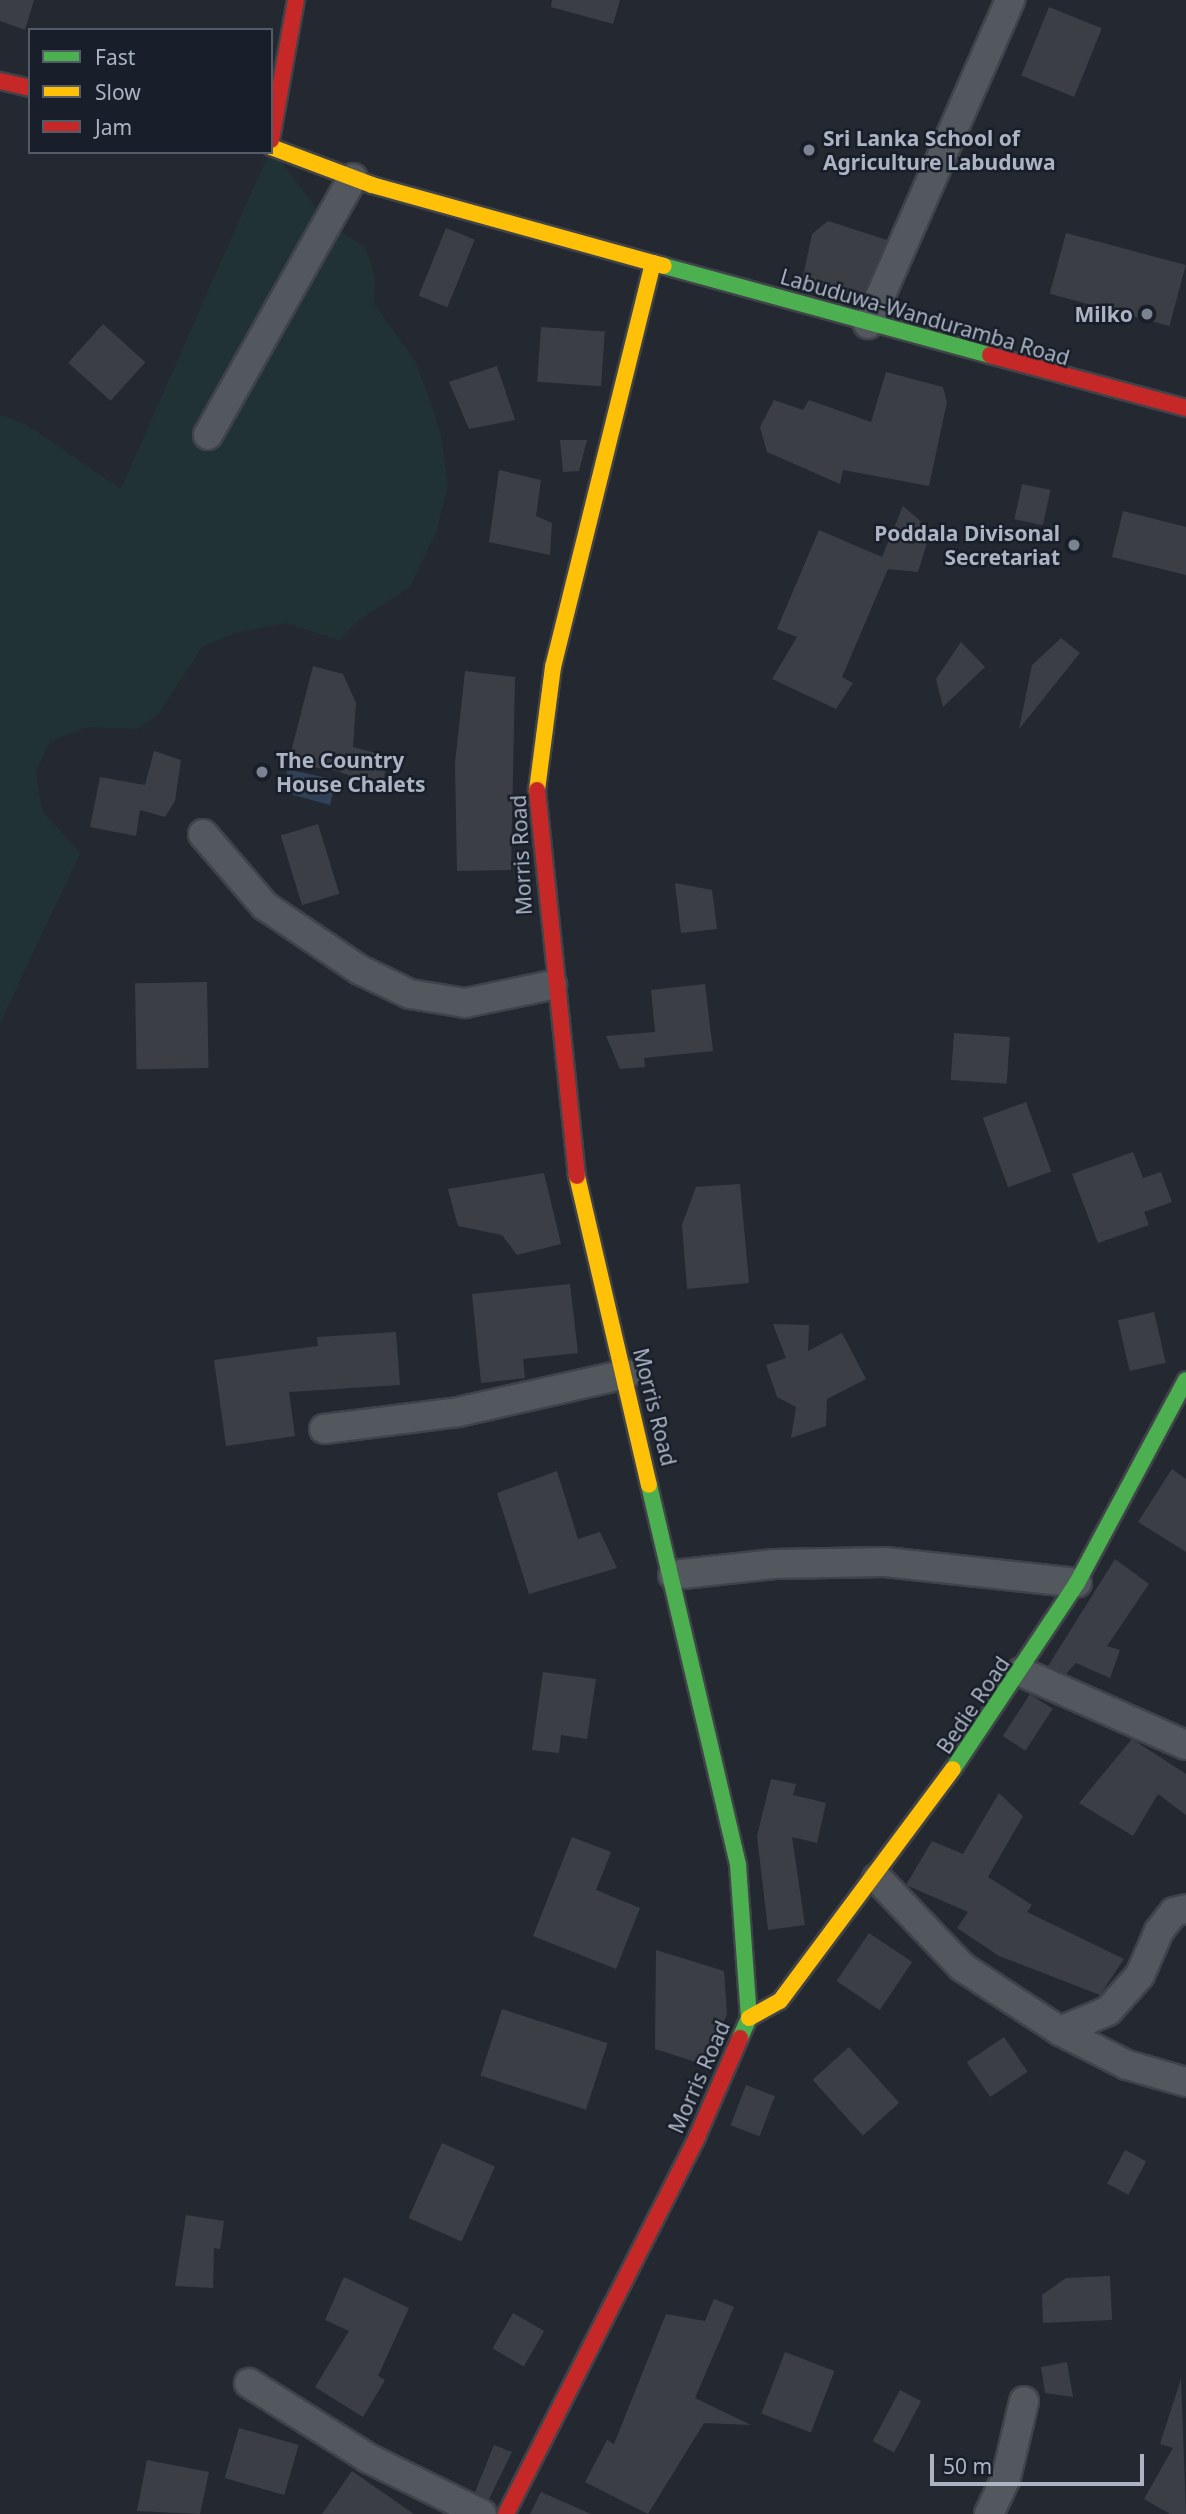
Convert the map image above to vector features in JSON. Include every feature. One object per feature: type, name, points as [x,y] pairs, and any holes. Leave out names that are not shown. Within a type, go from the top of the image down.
[{"type":"main road","points":[[273,129],[296,0]]},
{"type":"main road","points":[[0,80],[28,87]]},
{"type":"main road","name":"Labuduwa-Wanduramba Road","points":[[273,148],[353,178],[868,324],[1186,408]]},
{"type":"main road","name":"Morris Road","points":[[506,2514],[611,2296],[697,2137],[749,2018],[738,1865],[627,1374],[576,1173],[552,985],[537,793],[553,667],[653,263]]},
{"type":"main road","name":"Bedie Road","points":[[749,2018],[779,2001],[877,1878],[1021,1672],[1077,1583],[1186,1380]]},
{"type":"street","points":[[868,324],[1010,0]]},
{"type":"street","points":[[208,435],[353,178]]},
{"type":"street","points":[[203,834],[265,906],[360,970],[410,994],[465,1003],[552,985]]},
{"type":"street","points":[[324,1429],[458,1412],[627,1374]]},
{"type":"street","points":[[673,1575],[774,1564],[885,1562],[1077,1583]]},
{"type":"street","points":[[1021,1672],[1186,1745]]},
{"type":"street","points":[[877,1878],[962,1967],[1060,2031],[1127,2064],[1186,2082]]},
{"type":"street","points":[[1060,2031],[1108,2011],[1140,1975],[1159,1931],[1174,1912],[1186,1909]]},
{"type":"street","points":[[249,2383],[368,2458],[482,2514]]},
{"type":"street","points":[[989,2514],[1006,2478],[1024,2401]]},
{"type":"shaded area","points":[[273,151],[330,226],[365,247],[375,276],[374,304],[416,362],[441,434],[448,486],[436,532],[409,588],[360,619],[339,640],[286,623],[235,633],[202,647],[159,713],[137,729],[88,727],[50,741],[36,772],[42,811],[80,853],[0,1023],[0,415],[25,424],[121,489],[268,154],[273,154]]},
{"type":"water","points":[[287,769],[336,780],[330,805],[286,793]]},
{"type":"building","points":[[0,0],[34,0],[25,30],[0,21]]},
{"type":"building","points":[[552,0],[620,0],[613,24],[551,7]]},
{"type":"building","points":[[1049,7],[1102,28],[1074,97],[1021,76]]},
{"type":"building","points":[[828,221],[887,240],[862,297],[802,281],[812,234]]},
{"type":"building","points":[[446,228],[475,240],[447,307],[419,296]]},
{"type":"building","points":[[1066,233],[1186,265],[1169,326],[1050,294]]},
{"type":"building","points":[[103,324],[145,362],[111,401],[68,363]]},
{"type":"building","points":[[541,327],[605,331],[601,386],[537,382]]},
{"type":"building","points":[[497,366],[515,420],[469,429],[449,382]]},
{"type":"building","points":[[886,372],[943,387],[947,402],[929,486],[843,470],[840,484],[767,452],[760,427],[774,400],[803,410],[809,400],[871,422]]},
{"type":"building","points":[[560,440],[587,440],[579,471],[563,472]]},
{"type":"building","points":[[499,470],[541,480],[536,516],[552,523],[550,555],[489,542]]},
{"type":"building","points":[[1022,484],[1050,490],[1043,525],[1015,519]]},
{"type":"building","points":[[903,506],[931,530],[918,572],[888,569],[842,677],[853,683],[836,709],[772,679],[797,637],[777,629],[819,530],[882,557]]},
{"type":"building","points":[[1123,511],[1186,527],[1186,575],[1112,557]]},
{"type":"building","points":[[1061,638],[1080,653],[1019,729],[1032,665]]},
{"type":"building","points":[[961,642],[985,667],[943,707],[936,679]]},
{"type":"building","points":[[313,666],[343,674],[356,703],[353,747],[387,756],[383,787],[334,770],[288,764]]},
{"type":"building","points":[[465,671],[515,677],[511,870],[457,871],[455,763]]},
{"type":"building","points":[[154,751],[181,760],[175,801],[165,817],[140,810],[136,836],[90,827],[100,777],[145,785]]},
{"type":"building","points":[[318,824],[339,894],[302,905],[281,835]]},
{"type":"building","points":[[675,883],[712,890],[717,929],[681,933]]},
{"type":"building","points":[[207,982],[209,1068],[137,1069],[135,983]]},
{"type":"building","points":[[705,984],[713,1051],[644,1058],[645,1067],[620,1069],[606,1036],[655,1032],[651,990]]},
{"type":"building","points":[[954,1033],[1010,1037],[1007,1084],[951,1080]]},
{"type":"building","points":[[1026,1102],[1051,1172],[1008,1187],[983,1118]]},
{"type":"building","points":[[1133,1152],[1143,1178],[1161,1172],[1172,1202],[1144,1212],[1149,1225],[1098,1243],[1072,1174]]},
{"type":"building","points":[[544,1173],[561,1244],[517,1255],[502,1235],[458,1226],[448,1189]]},
{"type":"building","points":[[740,1184],[749,1283],[687,1289],[682,1225],[696,1187]]},
{"type":"building","points":[[570,1284],[578,1353],[523,1359],[525,1378],[481,1383],[472,1294]]},
{"type":"building","points":[[1154,1312],[1166,1363],[1130,1371],[1118,1320]]},
{"type":"building","points":[[773,1324],[809,1325],[808,1351],[842,1333],[866,1379],[827,1399],[826,1426],[791,1438],[796,1407],[777,1397],[766,1365],[786,1358]]},
{"type":"building","points":[[396,1332],[400,1385],[289,1392],[295,1436],[226,1446],[214,1360],[318,1346],[317,1337]]},
{"type":"building","points":[[1172,1469],[1186,1479],[1186,1552],[1138,1522]]},
{"type":"building","points":[[557,1471],[578,1539],[600,1532],[617,1568],[529,1594],[497,1493]]},
{"type":"building","points":[[1115,1559],[1149,1584],[1107,1646],[1120,1650],[1110,1678],[1076,1663],[1066,1674],[1048,1666]]},
{"type":"building","points":[[543,1672],[596,1679],[587,1739],[561,1735],[559,1753],[532,1750]]},
{"type":"building","points":[[1030,1694],[1053,1709],[1025,1751],[1003,1736]]},
{"type":"building","points":[[1132,1739],[1186,1774],[1186,1815],[1158,1794],[1133,1836],[1079,1803]]},
{"type":"building","points":[[771,1779],[796,1784],[793,1795],[826,1803],[817,1843],[792,1837],[805,1925],[768,1930],[757,1836]]},
{"type":"building","points":[[999,1793],[1023,1816],[988,1877],[1032,1905],[1027,1912],[1124,1959],[1100,1995],[999,1956],[957,1928],[968,1912],[906,1885],[932,1841],[963,1854]]},
{"type":"building","points":[[572,1837],[611,1852],[596,1890],[640,1908],[616,1969],[533,1936]]},
{"type":"building","points":[[869,1933],[912,1962],[880,2010],[837,1981]]},
{"type":"building","points":[[656,1950],[724,1971],[727,2014],[705,2065],[655,2049]]},
{"type":"building","points":[[502,2009],[608,2043],[586,2110],[480,2076]]},
{"type":"building","points":[[1004,2037],[1027,2072],[990,2097],[967,2062]]},
{"type":"building","points":[[849,2047],[899,2103],[863,2136],[813,2080]]},
{"type":"building","points":[[746,2085],[775,2096],[760,2136],[731,2125]]},
{"type":"building","points":[[442,2143],[495,2167],[462,2242],[409,2218]]},
{"type":"building","points":[[1125,2150],[1146,2161],[1128,2195],[1107,2184]]},
{"type":"building","points":[[186,2215],[224,2221],[220,2249],[214,2248],[213,2288],[175,2286]]},
{"type":"building","points":[[1110,2276],[1112,2320],[1043,2323],[1042,2295],[1066,2278]]},
{"type":"building","points":[[344,2277],[409,2308],[378,2376],[385,2380],[363,2417],[315,2387],[349,2331],[325,2320]]},
{"type":"building","points":[[714,2299],[734,2307],[695,2398],[751,2425],[704,2423],[648,2514],[585,2482],[607,2440],[614,2444],[666,2314],[705,2321]]},
{"type":"building","points":[[513,2313],[544,2331],[524,2367],[492,2349]]},
{"type":"building","points":[[785,2352],[834,2371],[811,2433],[761,2414]]},
{"type":"building","points":[[1067,2362],[1073,2397],[1045,2393],[1041,2367]]},
{"type":"building","points":[[1181,2379],[1186,2514],[1170,2514],[1144,2499],[1173,2448],[1160,2444]]},
{"type":"building","points":[[900,2390],[921,2401],[894,2452],[873,2441]]},
{"type":"building","points":[[239,2428],[299,2445],[284,2495],[225,2478]]},
{"type":"building","points":[[494,2445],[512,2452],[489,2499],[475,2492]]},
{"type":"building","points":[[147,2460],[209,2472],[200,2514],[137,2511]]},
{"type":"building","points":[[352,2471],[414,2514],[322,2514]]},
{"type":"building","points":[[541,2492],[591,2514],[530,2514]]},
{"type":"traffic: fast","points":[[664,266],[990,355]]},
{"type":"traffic: fast","points":[[953,1769],[1077,1583],[1186,1380]]},
{"type":"traffic: fast","points":[[649,1485],[738,1865],[749,2018],[740,2038]]},
{"type":"traffic: slow","points":[[273,148],[372,185],[653,263]]},
{"type":"traffic: slow","points":[[537,790],[553,667],[653,263],[664,266]]},
{"type":"traffic: slow","points":[[577,1176],[649,1485]]},
{"type":"traffic: slow","points":[[749,2018],[780,2001],[953,1769]]},
{"type":"traffic: jam","points":[[273,129],[296,0]]},
{"type":"traffic: jam","points":[[0,81],[28,88]]},
{"type":"traffic: jam","points":[[990,355],[1186,408]]},
{"type":"traffic: jam","points":[[537,790],[577,1176]]},
{"type":"traffic: jam","points":[[506,2514],[697,2137],[740,2038]]},
{"type":"place","name":"Sri Lanka School of Agriculture Labuduwa","points":[[809,150]]},
{"type":"place","name":"Milko","points":[[1147,314]]},
{"type":"place","name":"Poddala Divisonal Secretariat","points":[[1074,545]]},
{"type":"place","name":"The Country House Chalets","points":[[262,772]]}]
